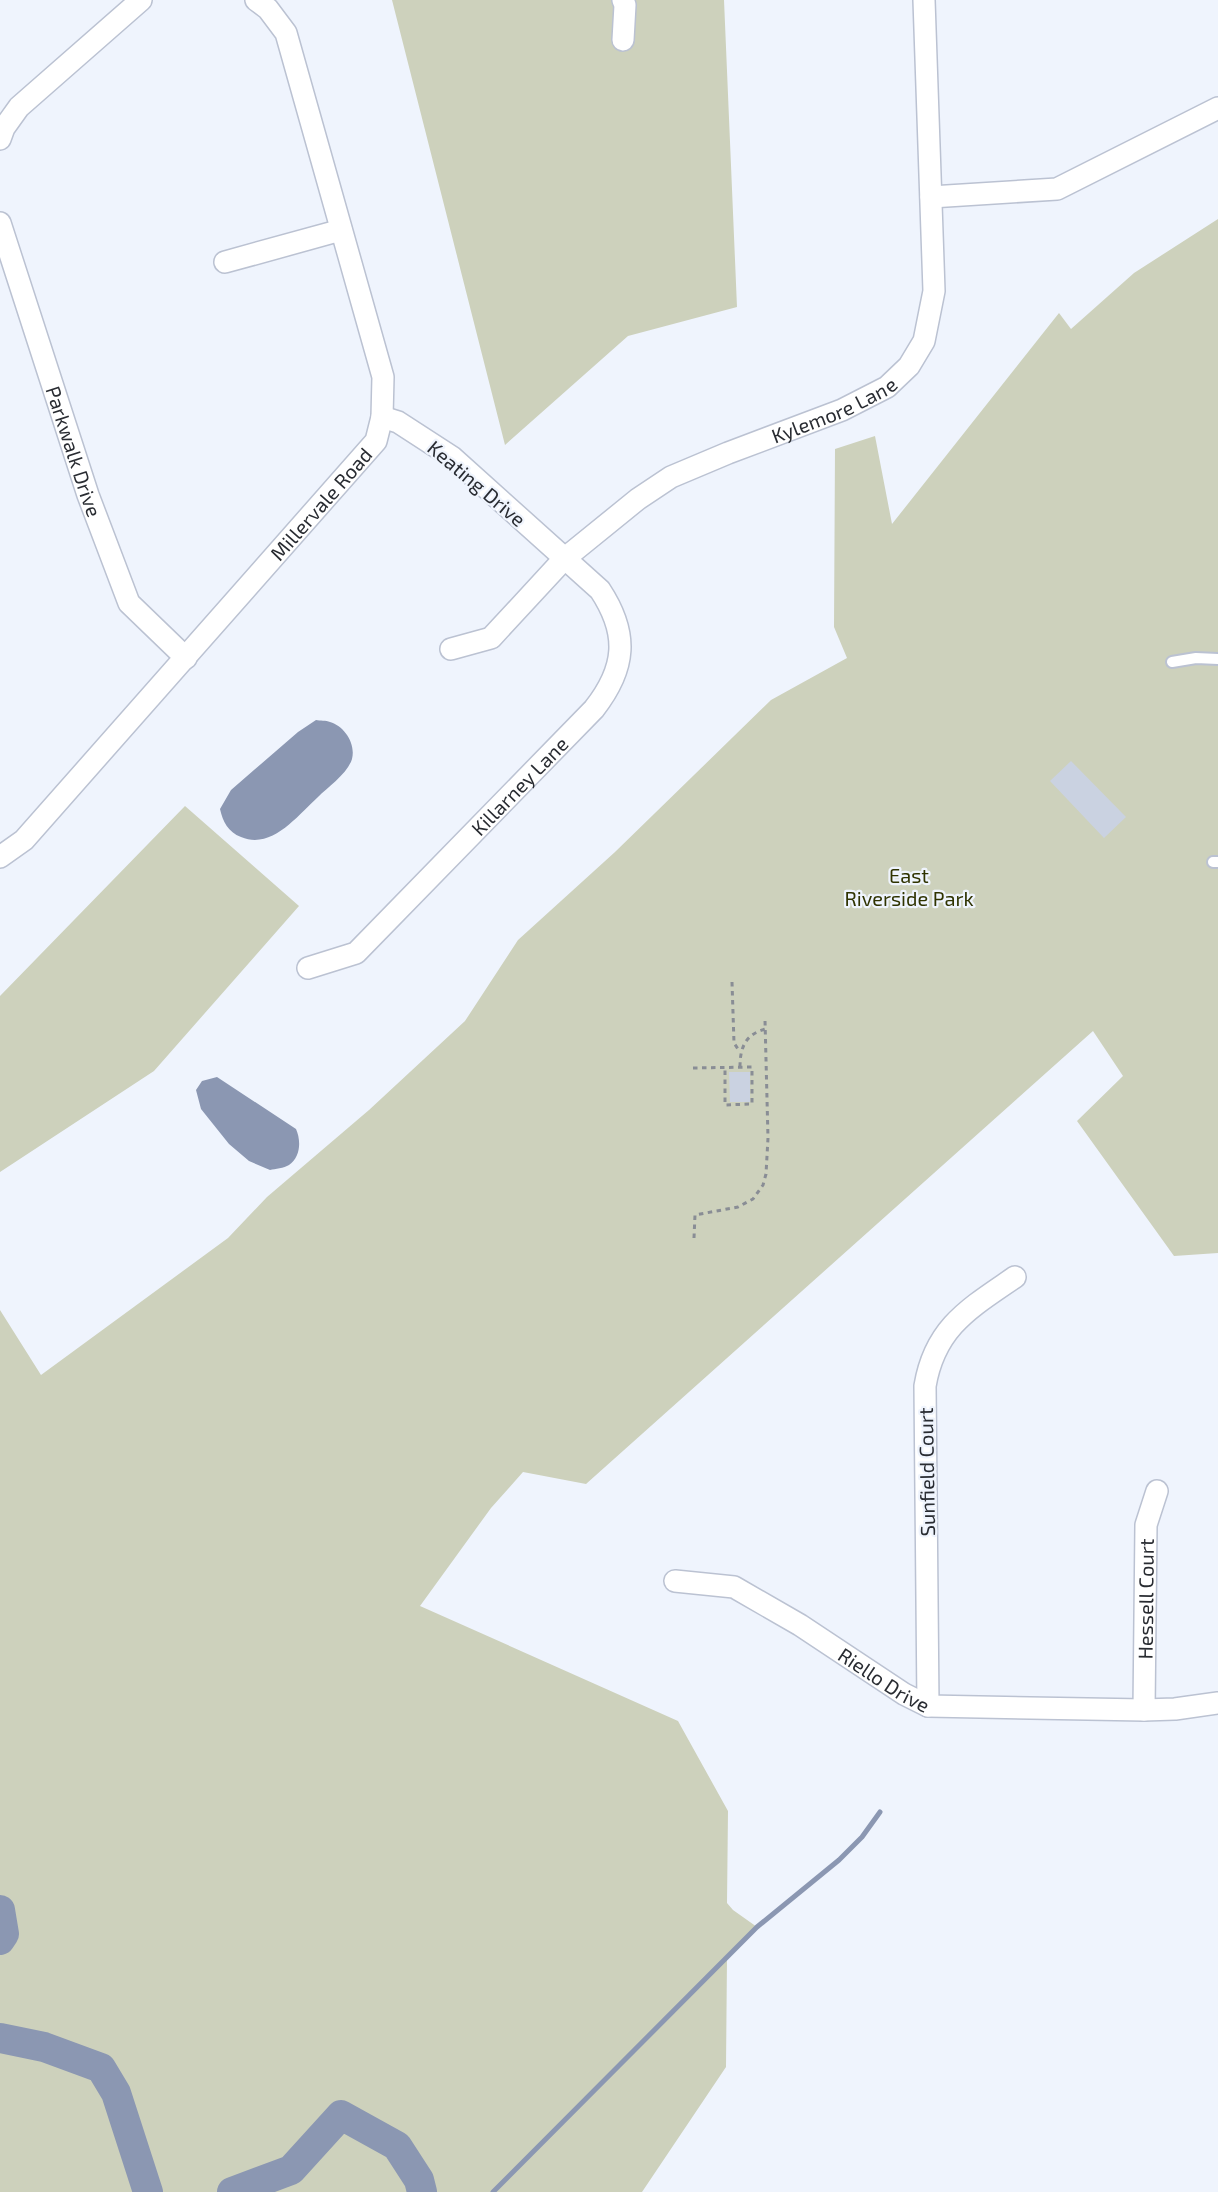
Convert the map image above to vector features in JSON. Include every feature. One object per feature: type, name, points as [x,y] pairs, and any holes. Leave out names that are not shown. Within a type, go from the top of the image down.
[{"type":"street","points":[[0,139],[4,128],[19,107],[141,0]]},
{"type":"street","name":"Millervale Road","points":[[0,857],[24,840],[376,441],[382,417],[383,377],[286,33],[268,9],[256,0]]},
{"type":"street","points":[[623,0],[625,5],[623,40]]},
{"type":"street","name":"Kylemore Lane","points":[[451,649],[491,638],[564,559],[638,499],[671,477],[842,410],[887,387],[909,366],[924,340],[934,291],[924,0]]},
{"type":"street","points":[[931,197],[1057,189],[1218,108]]},
{"type":"street","name":"Parkwalk Drive","points":[[0,223],[88,495],[129,603],[186,658]]},
{"type":"street","points":[[225,262],[341,230]]},
{"type":"street","name":"Keating Drive","points":[[382,417],[398,422],[452,457],[564,559]]},
{"type":"street","name":"Killarney Lane","points":[[308,968],[356,953],[607,693],[618,671],[620,654],[618,627],[610,605],[600,590],[564,559]]},
{"type":"street","name":"Sunfield Court","points":[[928,1706],[925,1386],[928,1364],[940,1341],[961,1317],[1015,1277]]},
{"type":"street","name":"Hessell Court","points":[[1144,1710],[1146,1526],[1157,1491]]},
{"type":"street","name":"Riello Drive","points":[[675,1581],[734,1587],[800,1625],[904,1694],[928,1706],[1144,1710],[1175,1709],[1218,1703]]},
{"type":"lane","points":[[1172,662],[1196,658],[1218,659]]},
{"type":"path","points":[[732,982],[734,1043],[740,1052]]},
{"type":"path","points":[[694,1238],[695,1215],[738,1207],[753,1199],[763,1185],[766,1174],[768,1138],[765,1020]]},
{"type":"path","points":[[740,1067],[742,1045],[749,1036],[766,1029]]},
{"type":"path","points":[[693,1068],[752,1067],[752,1104],[725,1105],[725,1068]]},
{"type":"green space","points":[[392,0],[724,0],[737,307],[628,336],[505,445]]},
{"type":"green space","name":"East Riverside Park","points":[[1218,219],[1218,1253],[1174,1256],[1077,1121],[1123,1076],[1093,1031],[586,1484],[523,1472],[491,1508],[420,1606],[678,1721],[728,1811],[727,1903],[757,1927],[727,1958],[726,2067],[642,2192],[0,2192],[0,1310],[41,1375],[228,1238],[267,1197],[369,1110],[465,1021],[518,940],[615,852],[771,700],[847,658],[834,627],[835,449],[875,436],[892,524],[1059,313],[1071,329],[1134,273]]},
{"type":"green space","points":[[185,806],[299,906],[154,1071],[0,1172],[0,996]]},
{"type":"water","points":[[316,720],[335,724],[348,736],[353,753],[350,764],[337,780],[293,821],[273,835],[252,840],[241,837],[229,829],[220,809],[231,790],[298,732]]},
{"type":"water","points":[[217,1077],[296,1129],[299,1148],[293,1162],[282,1168],[270,1170],[249,1161],[229,1144],[201,1109],[196,1090],[202,1081]]},
{"type":"building","points":[[1071,761],[1126,817],[1104,838],[1050,781]]},
{"type":"building","points":[[729,1072],[750,1072],[750,1102],[730,1102]]},
{"type":"waterway","points":[[493,2192],[757,1927],[839,1860],[862,1837],[880,1812]]},
{"type":"waterway","points":[[0,1910],[4,1934],[0,1940]]},
{"type":"waterway","points":[[0,2038],[44,2047],[101,2068],[116,2093],[148,2192]]},
{"type":"waterway","points":[[232,2192],[291,2170],[341,2115],[397,2146],[419,2180],[422,2192]]}]
